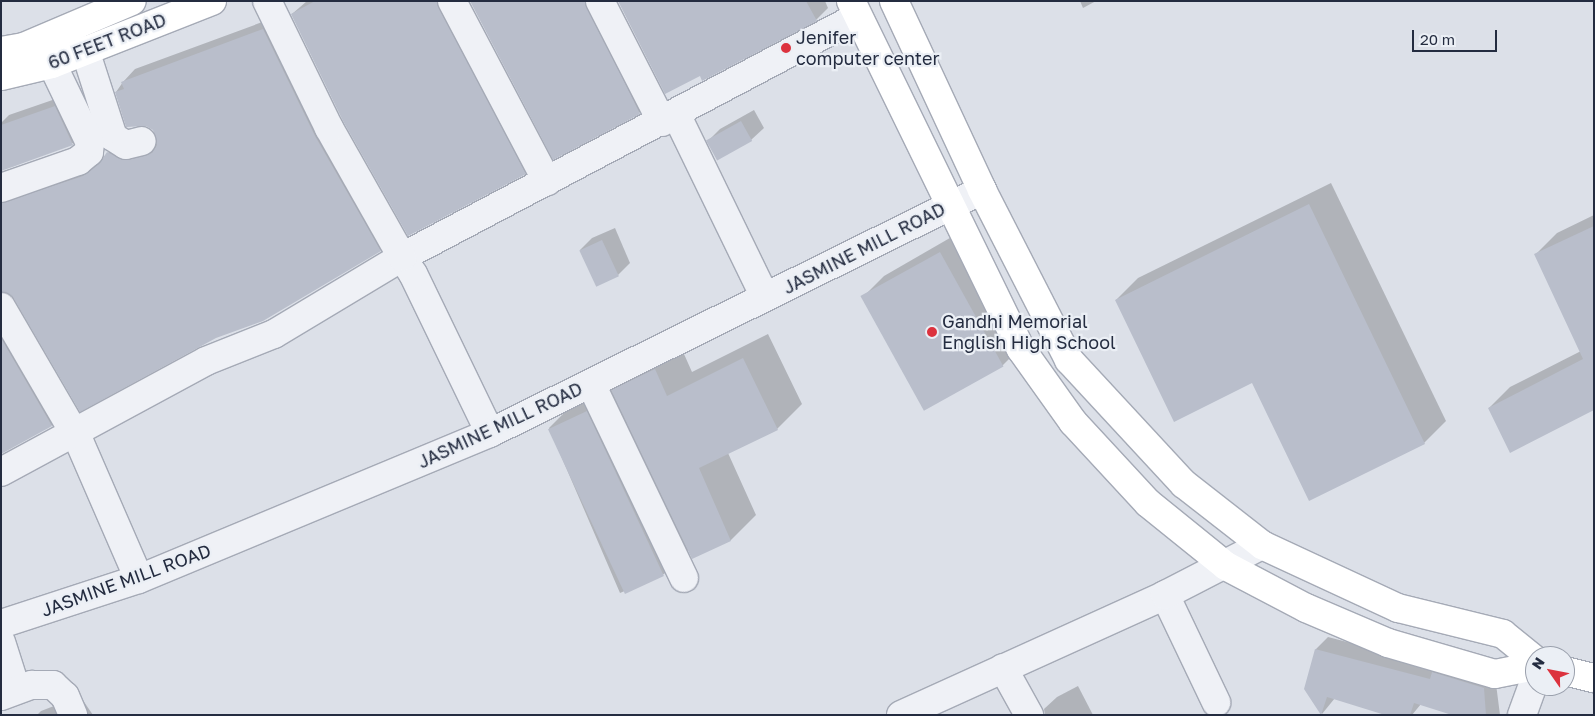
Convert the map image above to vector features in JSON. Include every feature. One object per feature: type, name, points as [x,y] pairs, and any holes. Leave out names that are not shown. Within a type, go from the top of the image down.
[{"type":"main road","name":"60 FEET ROAD","points":[[1,51],[24,47],[132,1]]},
{"type":"main road","name":"60 FEET ROAD","points":[[1,76],[52,64],[212,1]]},
{"type":"main road","points":[[894,1],[982,190],[1069,360],[1184,484],[1262,545],[1398,608],[1503,634],[1525,652]]},
{"type":"main road","points":[[854,9],[1021,350],[1073,422],[1148,503],[1226,566],[1306,608],[1388,643],[1496,674],[1525,668]]},
{"type":"main road","points":[[1388,643],[1398,608]]},
{"type":"main road","points":[[1575,673],[1594,678]]},
{"type":"street","points":[[267,1],[334,136],[413,274],[490,433]]},
{"type":"street","points":[[452,1],[546,181]]},
{"type":"street","points":[[600,1],[669,118],[765,297]]},
{"type":"street","points":[[1,472],[71,432],[206,361],[274,334],[402,257],[669,118],[854,9]]},
{"type":"street","points":[[85,50],[113,137],[126,146],[142,141]]},
{"type":"street","points":[[1,188],[78,161],[89,152],[90,143],[52,64]]},
{"type":"street","name":"JASMINE MILL ROAD","points":[[1,624],[139,579],[490,433],[948,204],[982,190]]},
{"type":"street","points":[[1,307],[71,432],[78,441],[139,579]]},
{"type":"street","points":[[590,384],[684,578]]},
{"type":"street","points":[[901,715],[1165,595],[1226,566],[1262,545]]},
{"type":"street","points":[[1165,595],[1216,702]]},
{"type":"street","points":[[1,642],[8,692],[32,684],[53,685],[65,696],[73,715]]},
{"type":"street","points":[[1003,668],[1028,715]]},
{"type":"street","points":[[1522,715],[1529,696]]},
{"type":"building","points":[[315,1],[437,1],[526,174],[408,236],[343,121],[291,14]]},
{"type":"building","points":[[470,1],[585,1],[640,114],[553,160]]},
{"type":"building","points":[[618,1],[806,1],[817,21],[702,81],[700,76],[665,94]]},
{"type":"building","points":[[263,29],[315,136],[381,251],[263,321],[216,338],[80,412],[14,299],[1,291],[1,203],[83,176],[99,164],[107,152],[124,160],[152,153],[157,145],[153,130],[146,126],[126,127],[115,92],[124,89],[121,82]]},
{"type":"building","points":[[55,106],[73,145],[1,171],[1,125]]},
{"type":"building","points":[[741,121],[752,141],[717,161],[706,140]]},
{"type":"building","points":[[1309,204],[1425,444],[1309,501],[1252,383],[1174,422],[1115,300]]},
{"type":"building","points":[[1594,226],[1594,410],[1510,453],[1488,408],[1583,359],[1534,254]]},
{"type":"building","points":[[602,240],[619,276],[596,287],[579,251]]},
{"type":"building","name":"Gandhi Memorial English High School","points":[[940,252],[1004,367],[924,411],[860,296]]},
{"type":"building","points":[[1,338],[52,426],[1,454]]},
{"type":"building","points":[[743,358],[778,430],[699,468],[731,541],[692,559],[611,390],[655,369],[667,396]]},
{"type":"building","points":[[587,411],[664,576],[625,594],[548,429]]},
{"type":"building","points":[[1315,649],[1430,679],[1432,672],[1484,688],[1486,715],[1452,715],[1414,703],[1410,715],[1385,715],[1327,697],[1321,715],[1304,689]]},
{"type":"place","name":"Jenifer computer center","points":[[786,48]]},
{"type":"place","name":"Gandhi Memorial English High School","points":[[932,332]]}]
